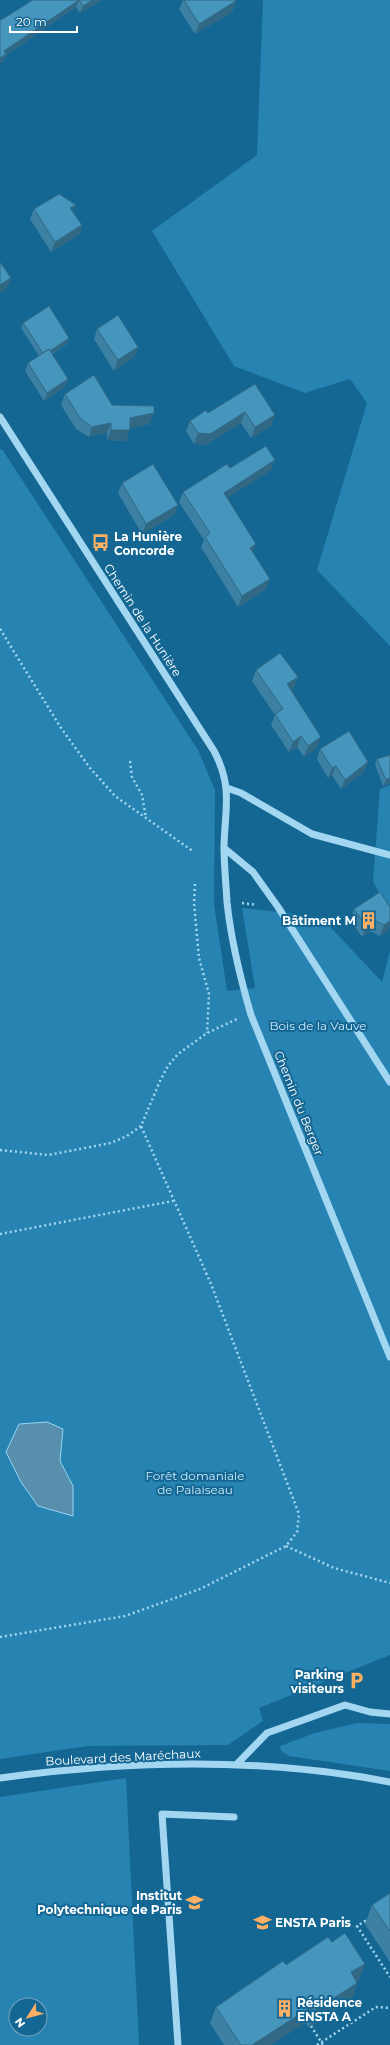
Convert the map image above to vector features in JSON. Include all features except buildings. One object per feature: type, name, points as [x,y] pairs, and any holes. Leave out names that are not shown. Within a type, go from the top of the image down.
[{"type":"street","name":"Chemin de la Hunière","points":[[0,417],[214,751],[224,769],[227,788],[224,848]]},
{"type":"street","points":[[227,788],[241,793],[312,834],[390,855]]},
{"type":"street","points":[[224,848],[253,872],[278,907],[390,1082]]},
{"type":"street","name":"Chemin du Berger","points":[[224,848],[227,903],[236,964],[251,1015],[390,1357]]},
{"type":"street","points":[[237,1764],[267,1733],[345,1704],[370,1712],[390,1714]]},
{"type":"street","name":"Boulevard des Maréchaux","points":[[0,1778],[36,1773],[153,1764],[237,1764],[270,1765],[349,1774],[390,1782]]},
{"type":"street","points":[[178,2045],[162,1814],[234,1817]]},
{"type":"path","points":[[0,629],[61,728],[90,768],[115,796],[194,852]]},
{"type":"path","points":[[130,761],[132,777],[142,795],[146,818]]},
{"type":"path","points":[[194,884],[194,903],[199,958],[209,994],[207,1033]]},
{"type":"path","points":[[0,1150],[48,1155],[110,1143],[127,1136],[141,1126],[168,1066],[178,1054],[207,1033],[251,1015]]},
{"type":"path","points":[[0,1637],[125,1616],[200,1589],[286,1546],[297,1532],[299,1514],[211,1284],[141,1126]]},
{"type":"path","points":[[0,1234],[174,1201]]},
{"type":"path","points":[[286,1546],[334,1568],[390,1583]]},
{"type":"path","points":[[370,1917],[357,1926],[390,1977]]},
{"type":"path","points":[[311,2026],[320,2044],[376,2007],[390,2008]]},
{"type":"green space","points":[[263,0],[390,0],[390,646],[317,570],[367,403],[350,379],[305,393],[234,366],[152,231],[257,155]]},
{"type":"green space","name":"Forêt domaniale de Palaiseau","points":[[2,449],[198,750],[215,790],[214,904],[227,991],[255,988],[242,908],[321,917],[382,982],[390,951],[390,1655],[259,1708],[263,1721],[228,1745],[88,1746],[0,1759],[0,450]]},
{"type":"green space","points":[[390,785],[390,911],[373,882],[380,789]]},
{"type":"green space","points":[[357,1723],[390,1724],[390,1771],[289,1756],[281,1751],[280,1746],[315,1733]]},
{"type":"green space","points":[[126,1778],[139,2045],[0,2045],[0,1797]]},
{"type":"shaded area","points":[[47,1422],[63,1429],[60,1461],[73,1486],[73,1516],[38,1506],[21,1482],[6,1452],[19,1424]]},
{"type":"place","name":"La Hunière Concorde","points":[[101,543]]},
{"type":"place","name":"Bâtiment M","points":[[369,920]]},
{"type":"place","name":"Parking visiteurs","points":[[357,1681]]},
{"type":"place","name":"Institut Polytechnique de Paris","points":[[195,1902]]},
{"type":"place","name":"ENSTA Paris","points":[[262,1922]]},
{"type":"place","name":"Résidence ENSTA A","points":[[284,2009]]},
{"type":"park label","name":"Bois de la Vauve","points":[[318,1025]]}]
